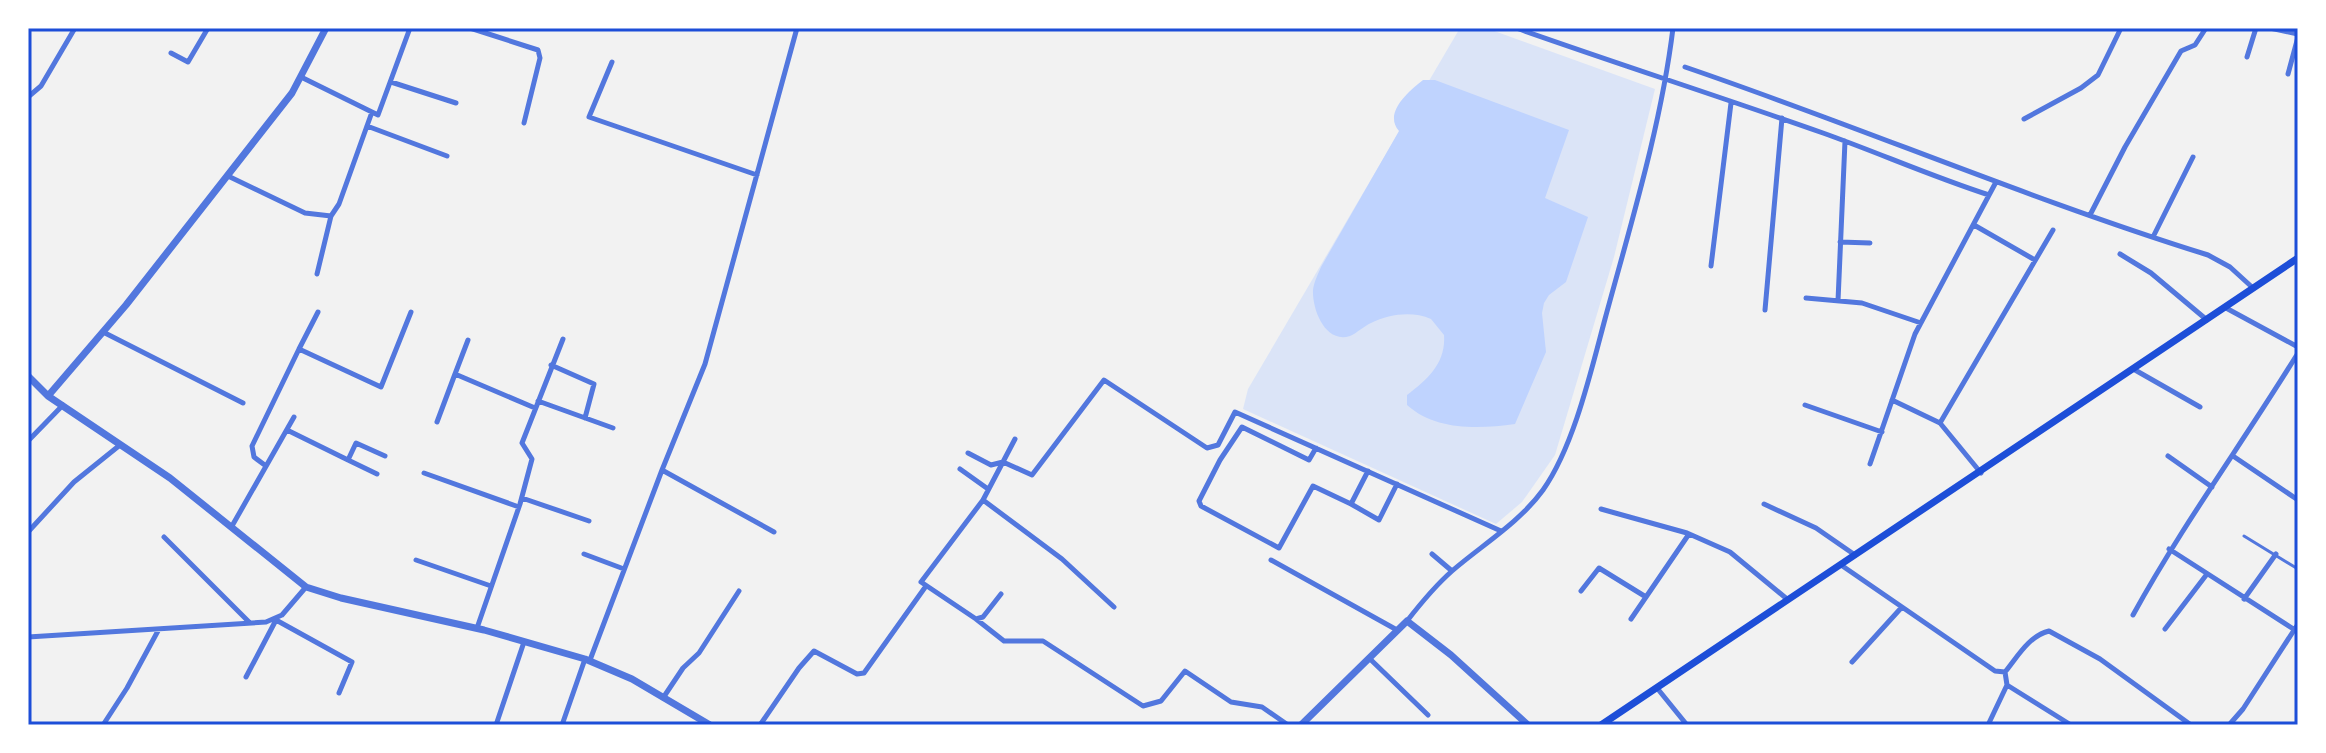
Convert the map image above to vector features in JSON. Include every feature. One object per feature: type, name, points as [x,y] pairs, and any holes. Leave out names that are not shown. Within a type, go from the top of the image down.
[{"type":"main road","points":[[1601,725],[2298,258]]},
{"type":"street","points":[[28,97],[41,86],[75,28]]},
{"type":"street","points":[[171,53],[188,62],[208,28]]},
{"type":"street","points":[[48,396],[103,332],[292,93],[326,28]]},
{"type":"street","points":[[301,77],[378,115],[410,28]]},
{"type":"street","points":[[470,28],[538,50],[540,58],[524,123]]},
{"type":"street","points":[[562,725],[705,364],[797,28]]},
{"type":"street","points":[[1516,28],[1782,118],[1989,195]]},
{"type":"street","points":[[1301,725],[1407,621],[1438,584],[1518,518],[1542,490],[1561,459],[1592,365],[1627,239],[1673,28]]},
{"type":"street","points":[[2024,119],[2081,88],[2098,75],[2121,28]]},
{"type":"street","points":[[2090,215],[2181,51],[2195,45],[2206,28]]},
{"type":"street","points":[[2247,57],[2256,28]]},
{"type":"street","points":[[2270,28],[2298,36],[2288,74]]},
{"type":"street","points":[[612,62],[589,117],[757,175]]},
{"type":"street","points":[[1685,67],[1784,101],[1996,182],[2208,255],[2230,267],[2251,291]]},
{"type":"street","points":[[391,82],[456,103]]},
{"type":"street","points":[[1711,266],[1731,103]]},
{"type":"street","points":[[317,274],[331,216],[339,204],[372,112]]},
{"type":"street","points":[[1765,310],[1782,118]]},
{"type":"street","points":[[367,126],[447,156]]},
{"type":"street","points":[[1838,301],[1845,141]]},
{"type":"street","points":[[2153,237],[2193,157]]},
{"type":"street","points":[[228,176],[305,213],[331,216]]},
{"type":"street","points":[[1870,464],[1921,323],[1996,182]]},
{"type":"street","points":[[1974,225],[2035,260]]},
{"type":"street","points":[[1940,423],[2053,230]]},
{"type":"street","points":[[1840,242],[1870,243]]},
{"type":"street","points":[[2120,254],[2151,273],[2207,321]]},
{"type":"street","points":[[1806,298],[1862,303],[1921,323]]},
{"type":"street","points":[[2133,615],[2169,549],[2233,456],[2298,350],[2226,308]]},
{"type":"street","points":[[266,466],[253,455],[254,442],[318,312]]},
{"type":"street","points":[[299,349],[381,387],[411,312]]},
{"type":"street","points":[[103,332],[243,403]]},
{"type":"street","points":[[477,628],[522,498],[532,459],[522,443],[563,339]]},
{"type":"street","points":[[437,422],[468,340]]},
{"type":"street","points":[[551,365],[594,384],[585,418]]},
{"type":"street","points":[[2135,370],[2200,407]]},
{"type":"street","points":[[455,374],[535,408]]},
{"type":"street","points":[[28,376],[48,396],[170,478],[306,587],[341,598],[477,628],[588,660],[632,679],[710,725]]},
{"type":"street","points":[[968,453],[991,465],[1003,462],[1032,475],[1104,380],[1207,448],[1218,445],[1235,412],[1501,531]]},
{"type":"street","points":[[28,392],[37,385]]},
{"type":"street","points":[[1892,400],[1940,423],[1981,473]]},
{"type":"street","points":[[538,401],[613,428]]},
{"type":"street","points":[[28,441],[63,405]]},
{"type":"street","points":[[1805,405],[1882,432]]},
{"type":"street","points":[[232,526],[294,417]]},
{"type":"street","points":[[1316,448],[1309,460],[1242,427],[1220,460],[1199,501],[1201,506],[1279,548],[1313,486],[1379,520],[1397,484]]},
{"type":"street","points":[[287,430],[377,474]]},
{"type":"street","points":[[1015,439],[983,500],[921,582],[1004,641],[1043,641],[1143,706],[1161,701],[1185,671],[1231,702],[1262,707],[1288,725]]},
{"type":"street","points":[[348,460],[356,443],[385,456]]},
{"type":"street","points":[[28,532],[74,482],[121,444]]},
{"type":"street","points":[[2168,456],[2212,487]]},
{"type":"street","points":[[2233,456],[2298,500]]},
{"type":"street","points":[[960,469],[988,489]]},
{"type":"street","points":[[662,470],[774,532]]},
{"type":"street","points":[[1351,504],[1368,471]]},
{"type":"street","points":[[424,473],[519,507]]},
{"type":"street","points":[[522,498],[589,521]]},
{"type":"street","points":[[983,500],[1062,559],[1114,607]]},
{"type":"street","points":[[1764,504],[1816,528],[1856,555]]},
{"type":"street","points":[[1601,509],[1689,534],[1730,552],[1787,599]]},
{"type":"street","points":[[1631,619],[1689,534]]},
{"type":"street","points":[[164,537],[250,622]]},
{"type":"street","points":[[2169,549],[2244,599],[2296,627],[2243,709],[2229,725]]},
{"type":"street","points":[[584,554],[624,569]]},
{"type":"street","points":[[1432,554],[1452,571]]},
{"type":"street","points":[[2244,599],[2276,554]]},
{"type":"street","points":[[416,560],[491,586]]},
{"type":"street","points":[[1271,560],[1397,630]]},
{"type":"street","points":[[1841,565],[1985,665],[2005,672]]},
{"type":"street","points":[[1581,591],[1599,568],[1646,597]]},
{"type":"street","points":[[2165,629],[2207,574]]},
{"type":"street","points":[[760,725],[814,651],[857,674],[864,673],[926,586]]},
{"type":"street","points":[[246,677],[276,620],[306,587]]},
{"type":"street","points":[[663,698],[683,668],[699,653],[739,591]]},
{"type":"street","points":[[976,619],[983,617],[1001,594]]},
{"type":"street","points":[[1852,662],[1902,607]]},
{"type":"street","points":[[28,637],[276,620],[352,662],[339,693]]},
{"type":"street","points":[[1407,621],[1451,655],[1528,725]]},
{"type":"street","points":[[103,725],[159,628]]},
{"type":"street","points":[[1988,725],[2007,685],[2005,672],[2030,641],[2049,631],[2100,659],[2191,725]]},
{"type":"street","points":[[496,725],[524,641]]},
{"type":"street","points":[[1369,658],[1428,715]]},
{"type":"street","points":[[2007,685],[2071,725]]},
{"type":"street","points":[[1657,688],[1687,725]]},
{"type":"lane","points":[[2244,536],[2298,569]]},
{"type":"shaded area","points":[[1460,28],[1486,28],[1655,89],[1614,257],[1555,455],[1522,502],[1496,524],[1243,409],[1248,389]]},
{"type":"water","points":[[1423,80],[1435,80],[1569,130],[1545,198],[1588,217],[1566,282],[1544,303],[1542,313],[1546,352],[1515,424],[1473,427],[1444,424],[1407,405],[1407,395],[1434,370],[1442,354],[1444,335],[1431,319],[1409,314],[1386,317],[1350,336],[1341,337],[1327,330],[1315,306],[1313,290],[1321,267],[1399,131],[1394,117],[1396,110],[1405,96]]}]
